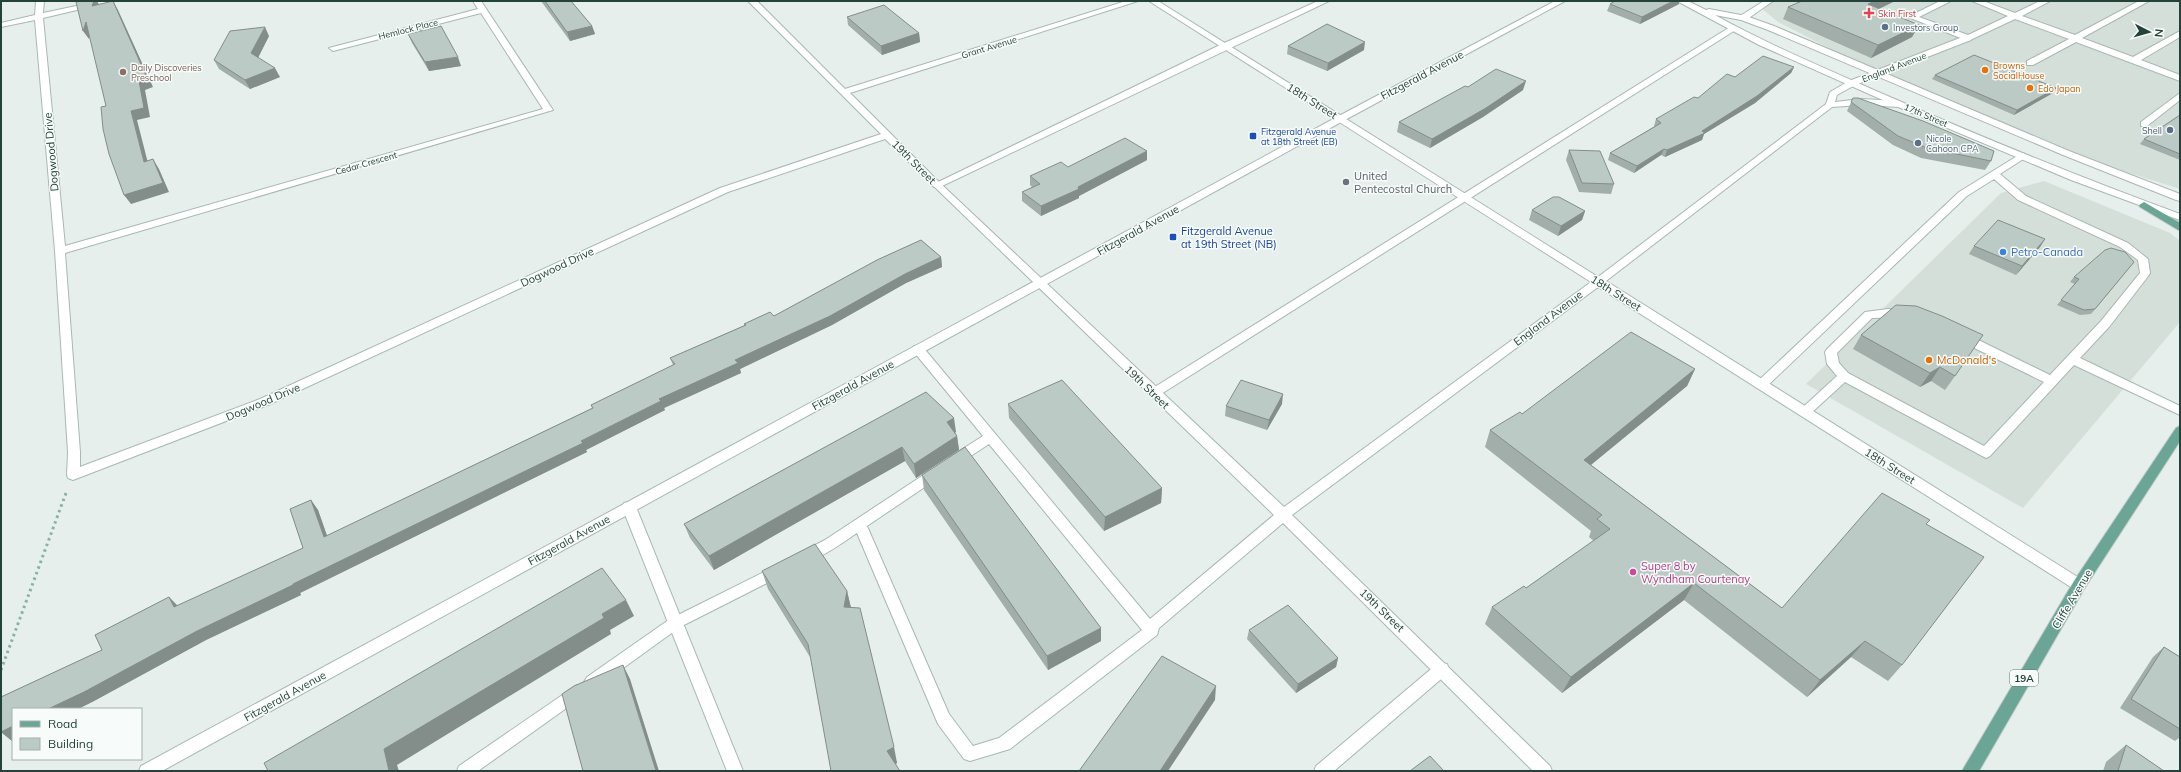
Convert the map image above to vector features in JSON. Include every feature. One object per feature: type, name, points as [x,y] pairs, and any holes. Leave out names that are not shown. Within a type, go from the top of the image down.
[{"type":"main road","points":[[2144,205],[2180,228]]},
{"type":"main road","name":"Cliffe Avenue","points":[[1970,771],[2079,585],[2180,431]]},
{"type":"street","name":"Dogwood Drive","points":[[40,1],[39,17],[60,251],[74,452],[72,475],[264,402],[724,190],[887,135]]},
{"type":"street","points":[[1,25],[111,1]]},
{"type":"street","name":"Cedar Crescent","points":[[60,251],[548,110],[477,1]]},
{"type":"street","name":"19th Street","points":[[752,1],[937,185],[1283,515],[1442,669],[1544,771]]},
{"type":"street","name":"Grant Avenue","points":[[844,92],[1134,1]]},
{"type":"street","name":"18th Street","points":[[1153,1],[2079,585]]},
{"type":"street","points":[[937,185],[1225,46],[1325,1]]},
{"type":"street","name":"Fitzgerald Avenue","points":[[147,771],[1340,119],[1561,1]]},
{"type":"street","name":"17th Street","points":[[1682,1],[1700,9],[1732,29],[1899,104],[2022,156],[2180,218]]},
{"type":"street","points":[[1743,18],[1769,1]]},
{"type":"street","points":[[1947,1],[1912,17],[1968,38]]},
{"type":"street","points":[[1976,1],[2180,78]]},
{"type":"street","name":"England Avenue","points":[[860,523],[943,719],[970,754],[1004,744],[1152,631],[1152,626],[1283,515],[1598,282],[1830,105],[1833,94],[1852,83],[1968,38],[2046,1]]},
{"type":"street","points":[[2030,63],[2145,1]]},
{"type":"street","name":"17th Street","points":[[1700,9],[1743,18],[1878,73],[2066,153],[2180,198]]},
{"type":"street","name":"Hemlock Place","points":[[333,48],[483,10]]},
{"type":"street","points":[[1154,393],[1732,29]]},
{"type":"street","points":[[2134,61],[2180,33]]},
{"type":"street","points":[[2144,124],[2180,96]]},
{"type":"street","points":[[1830,105],[1862,102],[1899,104]]},
{"type":"street","points":[[1761,385],[1877,277],[1963,194],[2022,156]]},
{"type":"street","points":[[1915,317],[1888,312],[1869,315],[1831,352],[1833,364],[1844,376],[1986,453],[2105,324],[2145,273],[2143,259],[2124,245],[2022,198],[1994,174]]},
{"type":"street","points":[[2153,187],[2180,194]]},
{"type":"street","points":[[1948,331],[2052,382]]},
{"type":"street","points":[[918,349],[1152,631]]},
{"type":"street","points":[[2072,359],[2180,411]]},
{"type":"street","points":[[1805,412],[1844,376]]},
{"type":"street","points":[[465,771],[675,623],[830,544],[990,437]]},
{"type":"street","points":[[629,507],[735,771]]},
{"type":"street","points":[[1322,771],[1442,669]]},
{"type":"path","points":[[1,670],[72,475]]},
{"type":"shaded area","points":[[1769,1],[2180,1],[2180,189],[2066,153],[1878,73],[1778,22],[1760,7]]},
{"type":"shaded area","points":[[2044,181],[2170,233],[2180,241],[2180,322],[2023,508],[1806,384],[2001,193]]},
{"type":"building","points":[[94,1],[92,6],[113,1],[147,78],[139,81],[144,108],[131,111],[144,162],[153,159],[163,183],[124,195],[109,154],[103,129],[101,107],[106,106],[86,22],[83,31],[76,2]]},
{"type":"building","points":[[545,1],[571,1],[592,26],[567,32]]},
{"type":"building","points":[[1615,1],[1673,1],[1642,17],[1610,4]]},
{"type":"building","points":[[1802,1],[1875,1],[1868,4],[1919,25],[1878,45],[1788,7]]},
{"type":"building","points":[[884,5],[919,33],[881,46],[847,17]]},
{"type":"building","points":[[1327,24],[1365,42],[1328,63],[1288,46]]},
{"type":"building","points":[[441,26],[458,57],[425,62],[408,34]]},
{"type":"building","points":[[265,27],[251,53],[275,68],[245,80],[214,60],[230,31]]},
{"type":"building","points":[[1974,55],[2056,88],[2017,110],[1935,75]]},
{"type":"building","points":[[1763,56],[1794,67],[1757,96],[1702,131],[1705,133],[1667,150],[1664,149],[1637,166],[1610,153],[1661,123],[1656,119],[1694,97],[1698,98],[1727,74],[1735,77]]},
{"type":"building","points":[[1496,69],[1526,81],[1486,108],[1432,139],[1399,122],[1465,86],[1468,87]]},
{"type":"building","points":[[1853,98],[1858,98],[1923,121],[1994,151],[1991,161],[1927,148],[1898,136],[1851,102]]},
{"type":"building","name":"Shell","points":[[2180,115],[2180,154],[2144,139]]},
{"type":"building","points":[[1125,138],[1147,151],[1078,187],[1079,189],[1041,206],[1022,192],[1040,184],[1030,176],[1061,162],[1068,167]]},
{"type":"building","points":[[1569,150],[1600,151],[1614,184],[1582,183]]},
{"type":"building","points":[[1553,197],[1559,197],[1585,211],[1561,226],[1532,210]]},
{"type":"building","name":"Petro-Canada","points":[[1998,220],[2045,239],[2022,266],[1974,246]]},
{"type":"building","points":[[921,240],[941,257],[905,274],[830,316],[735,360],[738,363],[659,399],[661,401],[581,441],[583,443],[197,631],[84,692],[50,708],[12,708],[12,726],[1,732],[1,697],[102,650],[95,635],[169,597],[174,607],[303,548],[290,509],[311,500],[324,537],[593,408],[591,405],[675,364],[670,358],[746,325],[744,324],[770,312],[774,316],[877,260]]},
{"type":"building","points":[[2111,248],[2125,252],[2134,262],[2095,309],[2084,310],[2061,300],[2079,279],[2074,277],[2105,250]]},
{"type":"building","points":[[1896,305],[1916,306],[1983,335],[1955,376],[1940,367],[1930,373],[1861,335]]},
{"type":"building","points":[[1631,332],[1695,369],[1584,460],[1782,608],[1882,493],[1930,520],[1926,524],[1984,557],[1902,665],[1865,641],[1820,680],[1694,583],[1571,677],[1492,607],[1524,586],[1526,588],[1610,529],[1597,519],[1602,515],[1490,430],[1520,412],[1522,414]]},
{"type":"building","points":[[1062,380],[1162,488],[1105,517],[1008,404]]},
{"type":"building","points":[[1241,380],[1283,394],[1269,420],[1226,406]]},
{"type":"building","points":[[926,392],[954,418],[947,422],[957,436],[914,464],[902,447],[709,556],[684,524]]},
{"type":"building","points":[[965,447],[1101,628],[1047,656],[922,475]]},
{"type":"building","points":[[815,544],[847,591],[844,607],[860,608],[894,747],[887,751],[900,771],[831,771],[808,644],[762,571]]},
{"type":"building","points":[[602,568],[626,600],[602,614],[604,618],[384,749],[389,771],[268,771],[264,763]]},
{"type":"building","points":[[1288,605],[1338,658],[1298,684],[1249,630]]},
{"type":"building","points":[[2164,647],[2180,657],[2180,729],[2131,699]]},
{"type":"building","points":[[1162,656],[1216,686],[1160,771],[1079,771]]},
{"type":"building","points":[[623,665],[656,771],[583,771],[562,694],[574,686]]},
{"type":"building","points":[[2126,745],[2164,771],[2118,771]]},
{"type":"building","points":[[1430,756],[1444,771],[1410,771]]},
{"type":"place","name":"Skin First","points":[[1869,13]]},
{"type":"place","name":"Investors Group","points":[[1885,27]]},
{"type":"place","name":"Browns SocialHouse","points":[[1985,70]]},
{"type":"place","name":"Daily Discoveries Preschool","points":[[123,72]]},
{"type":"place","name":"Edo Japan","points":[[2030,88]]},
{"type":"place","name":"Shell","points":[[2170,130]]},
{"type":"place","name":"Fitzgerald Avenue at 18th Street (EB)","points":[[1253,136]]},
{"type":"place","name":"Nicole Cahoon CPA","points":[[1918,143]]},
{"type":"place","name":"United Pentecostal Church","points":[[1346,182]]},
{"type":"place","name":"Fitzgerald Avenue at 19th Street (NB)","points":[[1173,237]]},
{"type":"place","name":"Petro-Canada","points":[[2003,252]]},
{"type":"place","name":"McDonald's","points":[[1929,360]]},
{"type":"place","name":"Super 8 by Wyndham Courtenay","points":[[1633,572]]}]
